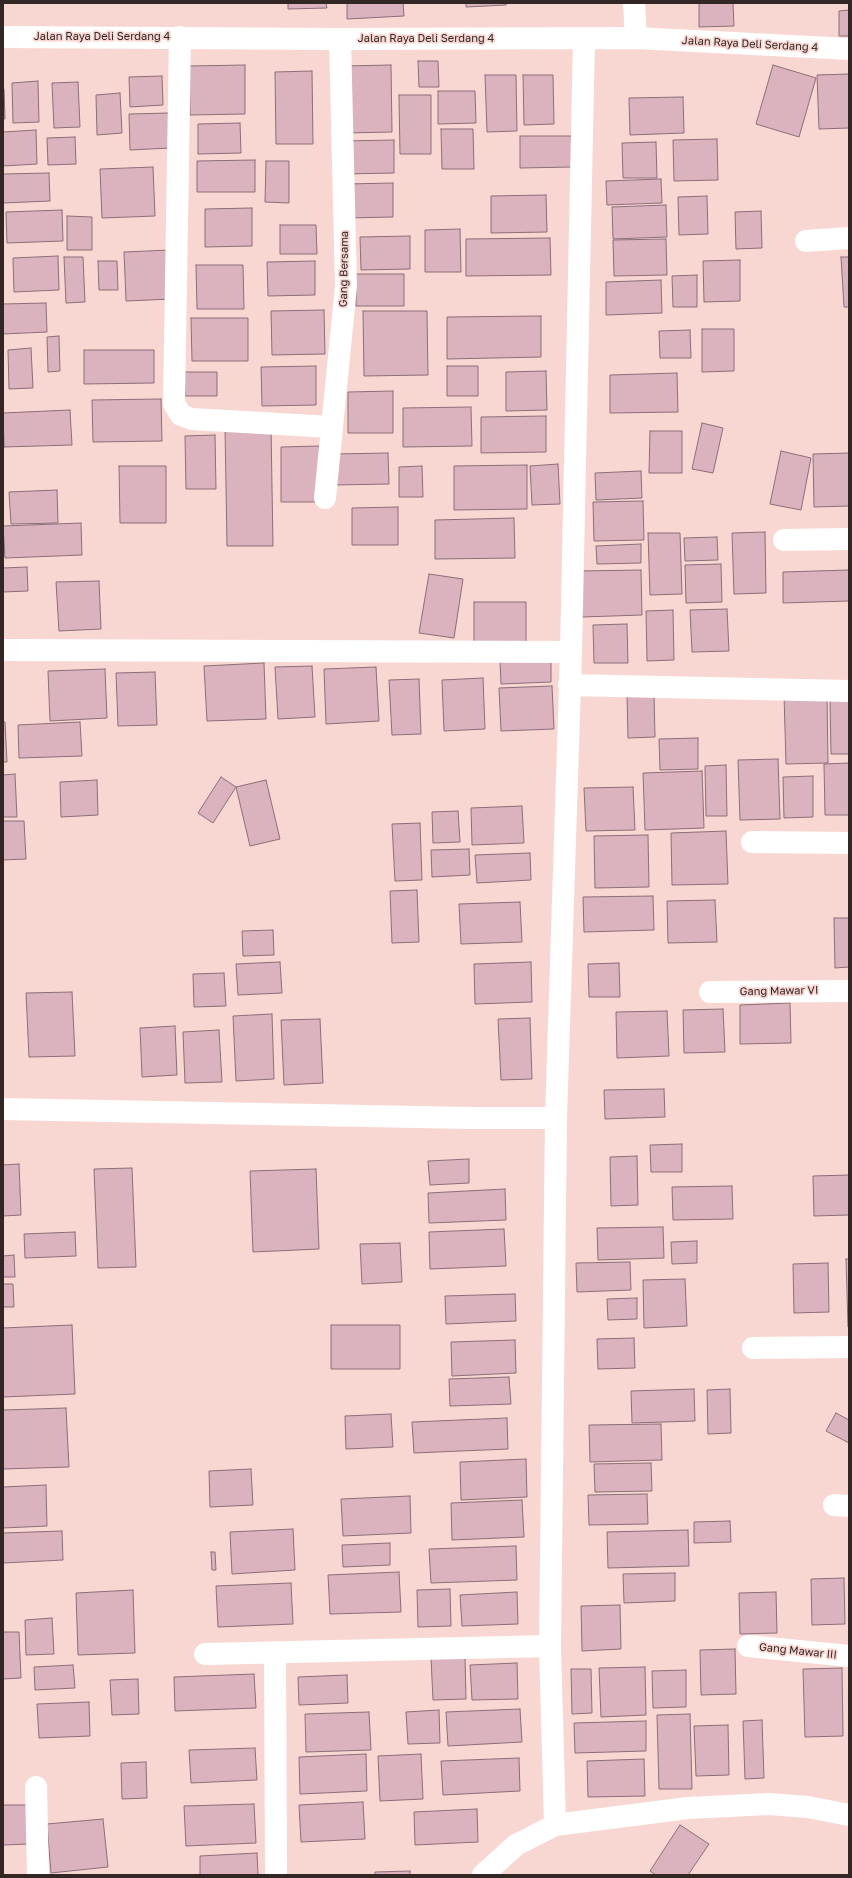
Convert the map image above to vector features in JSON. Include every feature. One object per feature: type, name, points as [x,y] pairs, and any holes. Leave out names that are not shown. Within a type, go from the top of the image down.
[{"type":"street","points":[[634,3],[636,38]]},
{"type":"street","name":"Jalan Raya Deli Serdang 4","points":[[3,37],[340,39],[636,38],[849,49]]},
{"type":"street","points":[[180,37],[174,404],[182,416],[192,419],[331,427]]},
{"type":"street","points":[[555,1825],[550,1646],[556,1118],[571,652],[584,38]]},
{"type":"street","name":"Gang Bersama","points":[[325,498],[346,286],[340,39]]},
{"type":"street","points":[[806,241],[849,238]]},
{"type":"street","points":[[784,540],[849,539]]},
{"type":"street","points":[[3,650],[571,652]]},
{"type":"street","points":[[569,685],[849,691]]},
{"type":"street","points":[[752,842],[849,843]]},
{"type":"street","name":"Gang Mawar VI","points":[[710,992],[849,991]]},
{"type":"street","points":[[3,1109],[462,1118],[556,1118]]},
{"type":"street","points":[[753,1348],[849,1347]]},
{"type":"street","points":[[205,1654],[550,1646]]},
{"type":"street","name":"Gang Mawar III","points":[[748,1646],[849,1656]]},
{"type":"street","points":[[275,1653],[276,1875]]},
{"type":"street","points":[[36,1787],[38,1875]]},
{"type":"street","points":[[484,1875],[516,1845],[555,1825],[688,1808],[769,1804],[808,1806],[849,1815]]},
{"type":"building","points":[[288,3],[326,3],[327,8],[288,9]]},
{"type":"building","points":[[347,3],[403,3],[404,16],[347,19]]},
{"type":"building","points":[[466,3],[506,3],[506,5],[466,7]]},
{"type":"building","points":[[699,3],[733,3],[734,26],[699,27]]},
{"type":"building","points":[[849,10],[849,36],[839,36],[839,11]]},
{"type":"building","points":[[418,61],[438,61],[439,87],[419,87]]},
{"type":"building","points":[[245,65],[245,114],[190,115],[189,66]]},
{"type":"building","points":[[391,65],[392,132],[345,133],[344,66]]},
{"type":"building","points":[[773,65],[816,78],[799,137],[756,124]]},
{"type":"building","points":[[312,71],[313,144],[276,144],[275,72]]},
{"type":"building","points":[[849,74],[849,128],[819,129],[817,75]]},
{"type":"building","points":[[485,75],[516,75],[517,131],[487,132]]},
{"type":"building","points":[[523,75],[553,75],[554,124],[524,125]]},
{"type":"building","points":[[162,76],[163,105],[130,107],[129,77]]},
{"type":"building","points":[[38,81],[39,122],[13,123],[12,83]]},
{"type":"building","points":[[78,82],[80,127],[54,128],[52,83]]},
{"type":"building","points":[[4,89],[5,119],[3,119]]},
{"type":"building","points":[[438,91],[475,91],[476,123],[438,124]]},
{"type":"building","points":[[120,93],[122,133],[97,135],[96,95]]},
{"type":"building","points":[[399,95],[431,95],[431,154],[400,154]]},
{"type":"building","points":[[683,97],[684,133],[630,135],[629,98]]},
{"type":"building","points":[[169,113],[170,148],[130,150],[129,114]]},
{"type":"building","points":[[240,123],[241,153],[198,154],[198,124]]},
{"type":"building","points":[[441,129],[473,129],[474,169],[442,169]]},
{"type":"building","points":[[36,130],[37,164],[3,166],[3,132]]},
{"type":"building","points":[[520,136],[572,136],[572,167],[520,168]]},
{"type":"building","points":[[75,137],[76,164],[48,165],[47,138]]},
{"type":"building","points":[[717,139],[718,180],[674,181],[673,140]]},
{"type":"building","points":[[394,140],[394,173],[344,174],[343,141]]},
{"type":"building","points":[[656,142],[657,178],[623,178],[622,143]]},
{"type":"building","points":[[255,160],[255,192],[197,192],[197,161]]},
{"type":"building","points":[[266,161],[289,161],[289,203],[265,202]]},
{"type":"building","points":[[153,167],[155,216],[102,218],[100,169]]},
{"type":"building","points":[[49,173],[50,201],[3,203],[3,174]]},
{"type":"building","points":[[661,179],[662,203],[607,205],[606,181]]},
{"type":"building","points":[[393,183],[393,217],[347,218],[346,184]]},
{"type":"building","points":[[546,195],[547,232],[491,233],[491,196]]},
{"type":"building","points":[[707,196],[708,234],[679,235],[678,197]]},
{"type":"building","points":[[666,205],[667,237],[613,239],[612,207]]},
{"type":"building","points":[[252,208],[252,246],[205,247],[205,209]]},
{"type":"building","points":[[62,210],[63,241],[7,243],[6,212]]},
{"type":"building","points":[[761,211],[762,248],[736,249],[735,212]]},
{"type":"building","points":[[67,216],[92,217],[92,250],[67,250]]},
{"type":"building","points":[[280,225],[316,225],[317,254],[280,254]]},
{"type":"building","points":[[460,229],[461,272],[425,272],[425,230]]},
{"type":"building","points":[[410,236],[410,269],[361,270],[360,237]]},
{"type":"building","points":[[550,238],[551,275],[466,276],[466,239]]},
{"type":"building","points":[[666,239],[667,275],[614,276],[613,240]]},
{"type":"building","points":[[170,250],[172,299],[126,301],[124,252]]},
{"type":"building","points":[[58,256],[59,290],[14,292],[13,258]]},
{"type":"building","points":[[64,257],[83,257],[85,302],[66,303]]},
{"type":"building","points":[[841,257],[849,257],[849,307],[844,307]]},
{"type":"building","points":[[740,260],[740,301],[704,302],[703,261]]},
{"type":"building","points":[[98,261],[117,261],[118,290],[99,290]]},
{"type":"building","points":[[315,261],[315,295],[268,296],[267,262]]},
{"type":"building","points":[[196,265],[243,265],[244,309],[197,309]]},
{"type":"building","points":[[356,274],[404,274],[404,306],[356,306]]},
{"type":"building","points":[[697,275],[697,307],[673,307],[672,276]]},
{"type":"building","points":[[661,280],[662,313],[606,315],[606,282]]},
{"type":"building","points":[[46,303],[47,332],[3,334],[3,304]]},
{"type":"building","points":[[324,310],[325,354],[272,355],[271,311]]},
{"type":"building","points":[[363,311],[427,311],[428,375],[364,376]]},
{"type":"building","points":[[541,316],[541,357],[447,359],[447,317]]},
{"type":"building","points":[[191,318],[248,318],[248,361],[192,361]]},
{"type":"building","points":[[702,329],[734,329],[734,371],[702,372]]},
{"type":"building","points":[[690,330],[691,358],[660,358],[659,331]]},
{"type":"building","points":[[59,336],[60,371],[48,372],[47,337]]},
{"type":"building","points":[[31,348],[33,388],[9,389],[8,350]]},
{"type":"building","points":[[84,350],[154,350],[154,383],[84,384]]},
{"type":"building","points":[[316,366],[316,405],[262,406],[261,367]]},
{"type":"building","points":[[447,366],[478,366],[478,396],[447,396]]},
{"type":"building","points":[[546,371],[547,410],[506,411],[506,372]]},
{"type":"building","points":[[184,372],[217,372],[217,396],[185,396]]},
{"type":"building","points":[[677,373],[678,412],[610,413],[610,375]]},
{"type":"building","points":[[393,391],[393,433],[348,433],[348,392]]},
{"type":"building","points":[[161,399],[162,441],[93,442],[92,400]]},
{"type":"building","points":[[471,407],[472,446],[403,447],[403,408]]},
{"type":"building","points":[[70,410],[72,445],[4,447],[3,413]]},
{"type":"building","points":[[546,416],[546,452],[481,453],[481,417]]},
{"type":"building","points":[[702,423],[723,428],[713,473],[692,469]]},
{"type":"building","points":[[271,427],[273,546],[227,546],[225,428]]},
{"type":"building","points":[[650,431],[682,431],[682,473],[649,473]]},
{"type":"building","points":[[215,435],[216,489],[186,489],[185,436]]},
{"type":"building","points":[[320,446],[320,502],[281,502],[281,447]]},
{"type":"building","points":[[781,451],[811,458],[801,510],[770,504]]},
{"type":"building","points":[[388,453],[389,484],[334,485],[334,454]]},
{"type":"building","points":[[849,453],[849,506],[814,507],[813,454]]},
{"type":"building","points":[[558,464],[560,504],[532,505],[530,466]]},
{"type":"building","points":[[527,465],[527,509],[454,510],[454,466]]},
{"type":"building","points":[[119,466],[166,466],[166,523],[120,523]]},
{"type":"building","points":[[422,466],[423,497],[399,497],[399,467]]},
{"type":"building","points":[[641,471],[642,498],[596,500],[595,473]]},
{"type":"building","points":[[57,490],[58,523],[11,524],[9,492]]},
{"type":"building","points":[[643,501],[644,540],[594,541],[593,502]]},
{"type":"building","points":[[398,507],[398,545],[352,545],[352,508]]},
{"type":"building","points":[[514,518],[515,558],[435,559],[435,520]]},
{"type":"building","points":[[81,523],[82,555],[5,558],[3,526]]},
{"type":"building","points":[[765,532],[766,593],[734,594],[732,533]]},
{"type":"building","points":[[648,533],[680,533],[682,594],[650,595]]},
{"type":"building","points":[[717,537],[718,560],[685,561],[684,538]]},
{"type":"building","points":[[641,544],[641,563],[597,564],[596,546]]},
{"type":"building","points":[[721,564],[722,602],[686,603],[685,565]]},
{"type":"building","points":[[27,567],[28,591],[3,592],[3,568]]},
{"type":"building","points":[[641,570],[642,615],[582,617],[580,571]]},
{"type":"building","points":[[849,570],[849,601],[783,603],[783,572]]},
{"type":"building","points":[[429,574],[463,579],[454,638],[419,633]]},
{"type":"building","points":[[99,581],[101,629],[59,631],[56,582]]},
{"type":"building","points":[[474,602],[526,602],[526,642],[474,642]]},
{"type":"building","points":[[727,609],[729,651],[692,652],[690,610]]},
{"type":"building","points":[[673,610],[674,660],[647,661],[646,611]]},
{"type":"building","points":[[627,624],[628,663],[594,663],[593,625]]},
{"type":"building","points":[[551,658],[551,682],[501,684],[500,660]]},
{"type":"building","points":[[264,663],[266,719],[207,721],[204,666]]},
{"type":"building","points":[[312,666],[315,717],[278,719],[275,667]]},
{"type":"building","points":[[376,667],[379,721],[326,724],[324,669]]},
{"type":"building","points":[[105,669],[107,718],[50,721],[48,671]]},
{"type":"building","points":[[155,672],[157,725],[118,726],[116,673]]},
{"type":"building","points":[[483,678],[485,729],[444,731],[442,680]]},
{"type":"building","points":[[419,679],[421,734],[392,735],[389,680]]},
{"type":"building","points":[[552,686],[554,729],[501,731],[499,688]]},
{"type":"building","points":[[827,693],[828,763],[786,764],[784,695]]},
{"type":"building","points":[[654,694],[655,737],[628,738],[627,695]]},
{"type":"building","points":[[830,700],[849,700],[849,754],[831,754]]},
{"type":"building","points":[[3,722],[5,722],[7,762],[3,762]]},
{"type":"building","points":[[80,722],[82,756],[19,758],[18,725]]},
{"type":"building","points":[[698,738],[698,769],[660,770],[659,739]]},
{"type":"building","points":[[778,759],[780,819],[740,820],[738,760]]},
{"type":"building","points":[[849,763],[849,815],[825,815],[824,764]]},
{"type":"building","points":[[726,765],[727,816],[706,816],[705,766]]},
{"type":"building","points":[[702,771],[704,828],[645,830],[643,773]]},
{"type":"building","points":[[15,774],[17,817],[3,817],[3,775]]},
{"type":"building","points":[[813,776],[813,817],[784,818],[783,777]]},
{"type":"building","points":[[221,777],[236,787],[213,823],[198,813]]},
{"type":"building","points":[[97,780],[98,815],[61,817],[60,782]]},
{"type":"building","points":[[266,780],[280,839],[250,846],[236,787]]},
{"type":"building","points":[[633,787],[635,830],[586,831],[584,788]]},
{"type":"building","points":[[522,806],[524,843],[472,845],[471,808]]},
{"type":"building","points":[[458,811],[460,842],[433,843],[432,812]]},
{"type":"building","points":[[3,821],[24,821],[26,859],[3,860]]},
{"type":"building","points":[[420,823],[422,880],[395,881],[392,824]]},
{"type":"building","points":[[726,831],[728,884],[672,885],[671,833]]},
{"type":"building","points":[[648,835],[649,887],[595,888],[594,836]]},
{"type":"building","points":[[469,849],[470,875],[432,877],[431,850]]},
{"type":"building","points":[[530,853],[531,880],[477,883],[475,855]]},
{"type":"building","points":[[417,890],[419,942],[392,943],[390,891]]},
{"type":"building","points":[[653,896],[654,930],[584,932],[583,897]]},
{"type":"building","points":[[715,900],[717,942],[668,943],[667,901]]},
{"type":"building","points":[[520,902],[522,942],[461,944],[459,904]]},
{"type":"building","points":[[834,918],[849,918],[849,967],[835,968]]},
{"type":"building","points":[[273,930],[274,955],[243,956],[242,931]]},
{"type":"building","points":[[280,962],[282,993],[238,995],[236,964]]},
{"type":"building","points":[[531,962],[532,1002],[475,1004],[474,964]]},
{"type":"building","points":[[619,963],[620,997],[589,997],[588,964]]},
{"type":"building","points":[[224,973],[226,1006],[194,1007],[193,974]]},
{"type":"building","points":[[72,992],[75,1056],[29,1057],[26,993]]},
{"type":"building","points":[[790,1003],[791,1043],[740,1044],[740,1005]]},
{"type":"building","points":[[723,1009],[725,1052],[684,1053],[683,1010]]},
{"type":"building","points":[[667,1011],[669,1056],[617,1058],[616,1012]]},
{"type":"building","points":[[272,1014],[274,1079],[236,1081],[233,1016]]},
{"type":"building","points":[[530,1018],[532,1079],[501,1080],[498,1019]]},
{"type":"building","points":[[320,1019],[323,1083],[284,1085],[281,1020]]},
{"type":"building","points":[[175,1026],[177,1075],[142,1077],[140,1028]]},
{"type":"building","points":[[219,1030],[222,1082],[185,1083],[183,1032]]},
{"type":"building","points":[[664,1089],[665,1117],[605,1119],[604,1090]]},
{"type":"building","points":[[682,1144],[682,1172],[651,1172],[650,1145]]},
{"type":"building","points":[[637,1156],[638,1205],[611,1206],[610,1157]]},
{"type":"building","points":[[469,1159],[469,1183],[430,1185],[428,1161]]},
{"type":"building","points":[[19,1164],[21,1215],[3,1216],[3,1165]]},
{"type":"building","points":[[132,1168],[136,1267],[98,1268],[94,1169]]},
{"type":"building","points":[[316,1169],[319,1249],[253,1252],[250,1171]]},
{"type":"building","points":[[849,1175],[849,1215],[814,1216],[813,1176]]},
{"type":"building","points":[[732,1186],[733,1219],[673,1220],[672,1187]]},
{"type":"building","points":[[505,1189],[506,1220],[429,1223],[428,1193]]},
{"type":"building","points":[[663,1227],[664,1258],[598,1260],[597,1228]]},
{"type":"building","points":[[504,1229],[506,1266],[430,1269],[429,1232]]},
{"type":"building","points":[[75,1232],[76,1256],[25,1258],[24,1234]]},
{"type":"building","points":[[697,1241],[697,1263],[672,1264],[671,1242]]},
{"type":"building","points":[[400,1243],[402,1282],[362,1284],[360,1244]]},
{"type":"building","points":[[14,1255],[15,1277],[3,1277],[3,1256]]},
{"type":"building","points":[[846,1259],[849,1259],[849,1327],[848,1327]]},
{"type":"building","points":[[630,1262],[631,1290],[577,1292],[576,1263]]},
{"type":"building","points":[[828,1263],[829,1312],[794,1313],[793,1264]]},
{"type":"building","points":[[685,1279],[687,1326],[644,1328],[643,1280]]},
{"type":"building","points":[[3,1284],[13,1284],[14,1307],[3,1307]]},
{"type":"building","points":[[515,1294],[516,1321],[446,1324],[445,1296]]},
{"type":"building","points":[[637,1298],[637,1319],[608,1320],[607,1299]]},
{"type":"building","points":[[72,1325],[75,1394],[3,1397],[3,1328]]},
{"type":"building","points":[[331,1325],[400,1325],[400,1369],[331,1369]]},
{"type":"building","points":[[634,1338],[635,1368],[598,1369],[597,1339]]},
{"type":"building","points":[[515,1340],[516,1373],[452,1376],[451,1342]]},
{"type":"building","points":[[509,1377],[511,1404],[450,1406],[449,1379]]},
{"type":"building","points":[[694,1389],[695,1421],[632,1423],[631,1391]]},
{"type":"building","points":[[730,1389],[731,1433],[708,1434],[707,1390]]},
{"type":"building","points":[[66,1408],[69,1467],[3,1469],[3,1410]]},
{"type":"building","points":[[836,1413],[849,1420],[849,1443],[826,1431]]},
{"type":"building","points":[[391,1414],[393,1447],[346,1449],[345,1416]]},
{"type":"building","points":[[507,1418],[508,1449],[414,1453],[412,1422]]},
{"type":"building","points":[[661,1424],[662,1460],[590,1462],[589,1425]]},
{"type":"building","points":[[526,1459],[527,1497],[461,1500],[460,1462]]},
{"type":"building","points":[[651,1463],[652,1491],[595,1492],[594,1464]]},
{"type":"building","points":[[251,1469],[253,1505],[210,1507],[209,1471]]},
{"type":"building","points":[[46,1485],[47,1526],[3,1528],[3,1487]]},
{"type":"building","points":[[647,1494],[648,1524],[589,1525],[588,1495]]},
{"type":"building","points":[[410,1496],[411,1533],[343,1536],[341,1499]]},
{"type":"building","points":[[522,1500],[524,1537],[452,1540],[451,1503]]},
{"type":"building","points":[[730,1521],[731,1542],[694,1543],[694,1522]]},
{"type":"building","points":[[293,1529],[295,1570],[232,1574],[230,1532]]},
{"type":"building","points":[[688,1530],[689,1566],[608,1568],[607,1532]]},
{"type":"building","points":[[62,1531],[63,1560],[3,1563],[3,1533]]},
{"type":"building","points":[[390,1543],[390,1565],[343,1567],[342,1545]]},
{"type":"building","points":[[516,1546],[517,1580],[431,1583],[429,1549]]},
{"type":"building","points":[[211,1552],[215,1552],[216,1570],[212,1570]]},
{"type":"building","points":[[399,1572],[401,1612],[330,1614],[328,1575]]},
{"type":"building","points":[[675,1573],[675,1601],[624,1603],[623,1574]]},
{"type":"building","points":[[844,1578],[845,1624],[812,1625],[811,1579]]},
{"type":"building","points":[[291,1583],[293,1624],[218,1627],[216,1586]]},
{"type":"building","points":[[450,1589],[451,1626],[418,1627],[417,1590]]},
{"type":"building","points":[[133,1590],[135,1653],[78,1655],[76,1593]]},
{"type":"building","points":[[517,1592],[518,1624],[462,1626],[460,1595]]},
{"type":"building","points":[[776,1592],[777,1633],[740,1634],[739,1593]]},
{"type":"building","points":[[620,1605],[621,1649],[582,1651],[581,1606]]},
{"type":"building","points":[[52,1618],[54,1654],[26,1655],[25,1620]]},
{"type":"building","points":[[3,1632],[19,1632],[21,1678],[3,1679]]},
{"type":"building","points":[[735,1649],[736,1694],[701,1695],[700,1650]]},
{"type":"building","points":[[465,1657],[466,1699],[433,1700],[431,1658]]},
{"type":"building","points":[[517,1663],[518,1699],[472,1700],[470,1665]]},
{"type":"building","points":[[73,1665],[75,1688],[35,1690],[34,1667]]},
{"type":"building","points":[[645,1667],[646,1715],[601,1717],[599,1668]]},
{"type":"building","points":[[842,1668],[843,1736],[805,1737],[803,1669]]},
{"type":"building","points":[[571,1669],[591,1669],[592,1713],[572,1714]]},
{"type":"building","points":[[686,1670],[686,1707],[653,1708],[652,1671]]},
{"type":"building","points":[[254,1674],[256,1708],[175,1711],[174,1677]]},
{"type":"building","points":[[347,1675],[348,1703],[299,1705],[298,1677]]},
{"type":"building","points":[[138,1679],[139,1714],[112,1715],[110,1680]]},
{"type":"building","points":[[89,1702],[90,1736],[39,1738],[37,1704]]},
{"type":"building","points":[[520,1709],[522,1742],[448,1746],[446,1712]]},
{"type":"building","points":[[439,1710],[440,1743],[408,1744],[406,1712]]},
{"type":"building","points":[[369,1712],[371,1750],[306,1752],[305,1714]]},
{"type":"building","points":[[690,1714],[692,1789],[659,1789],[657,1715]]},
{"type":"building","points":[[762,1720],[764,1778],[745,1779],[743,1721]]},
{"type":"building","points":[[646,1721],[646,1751],[575,1753],[574,1723]]},
{"type":"building","points":[[728,1725],[729,1775],[696,1776],[694,1726]]},
{"type":"building","points":[[255,1748],[257,1780],[191,1783],[189,1750]]},
{"type":"building","points":[[366,1754],[367,1791],[300,1794],[299,1757]]},
{"type":"building","points":[[421,1754],[423,1799],[380,1801],[378,1756]]},
{"type":"building","points":[[519,1758],[520,1791],[443,1795],[441,1761]]},
{"type":"building","points":[[644,1759],[645,1796],[588,1797],[587,1761]]},
{"type":"building","points":[[146,1762],[147,1798],[122,1799],[121,1763]]},
{"type":"building","points":[[363,1802],[365,1839],[301,1842],[299,1805]]},
{"type":"building","points":[[254,1804],[256,1843],[186,1846],[184,1806]]},
{"type":"building","points":[[3,1805],[28,1805],[29,1844],[3,1845]]},
{"type":"building","points":[[477,1809],[478,1842],[415,1845],[414,1812]]},
{"type":"building","points":[[103,1819],[108,1867],[51,1873],[47,1824]]},
{"type":"building","points":[[680,1825],[709,1844],[688,1875],[656,1875],[650,1871]]},
{"type":"building","points":[[257,1853],[258,1875],[200,1875],[200,1856]]},
{"type":"building","points":[[410,1871],[410,1875],[375,1875],[375,1872]]}]
